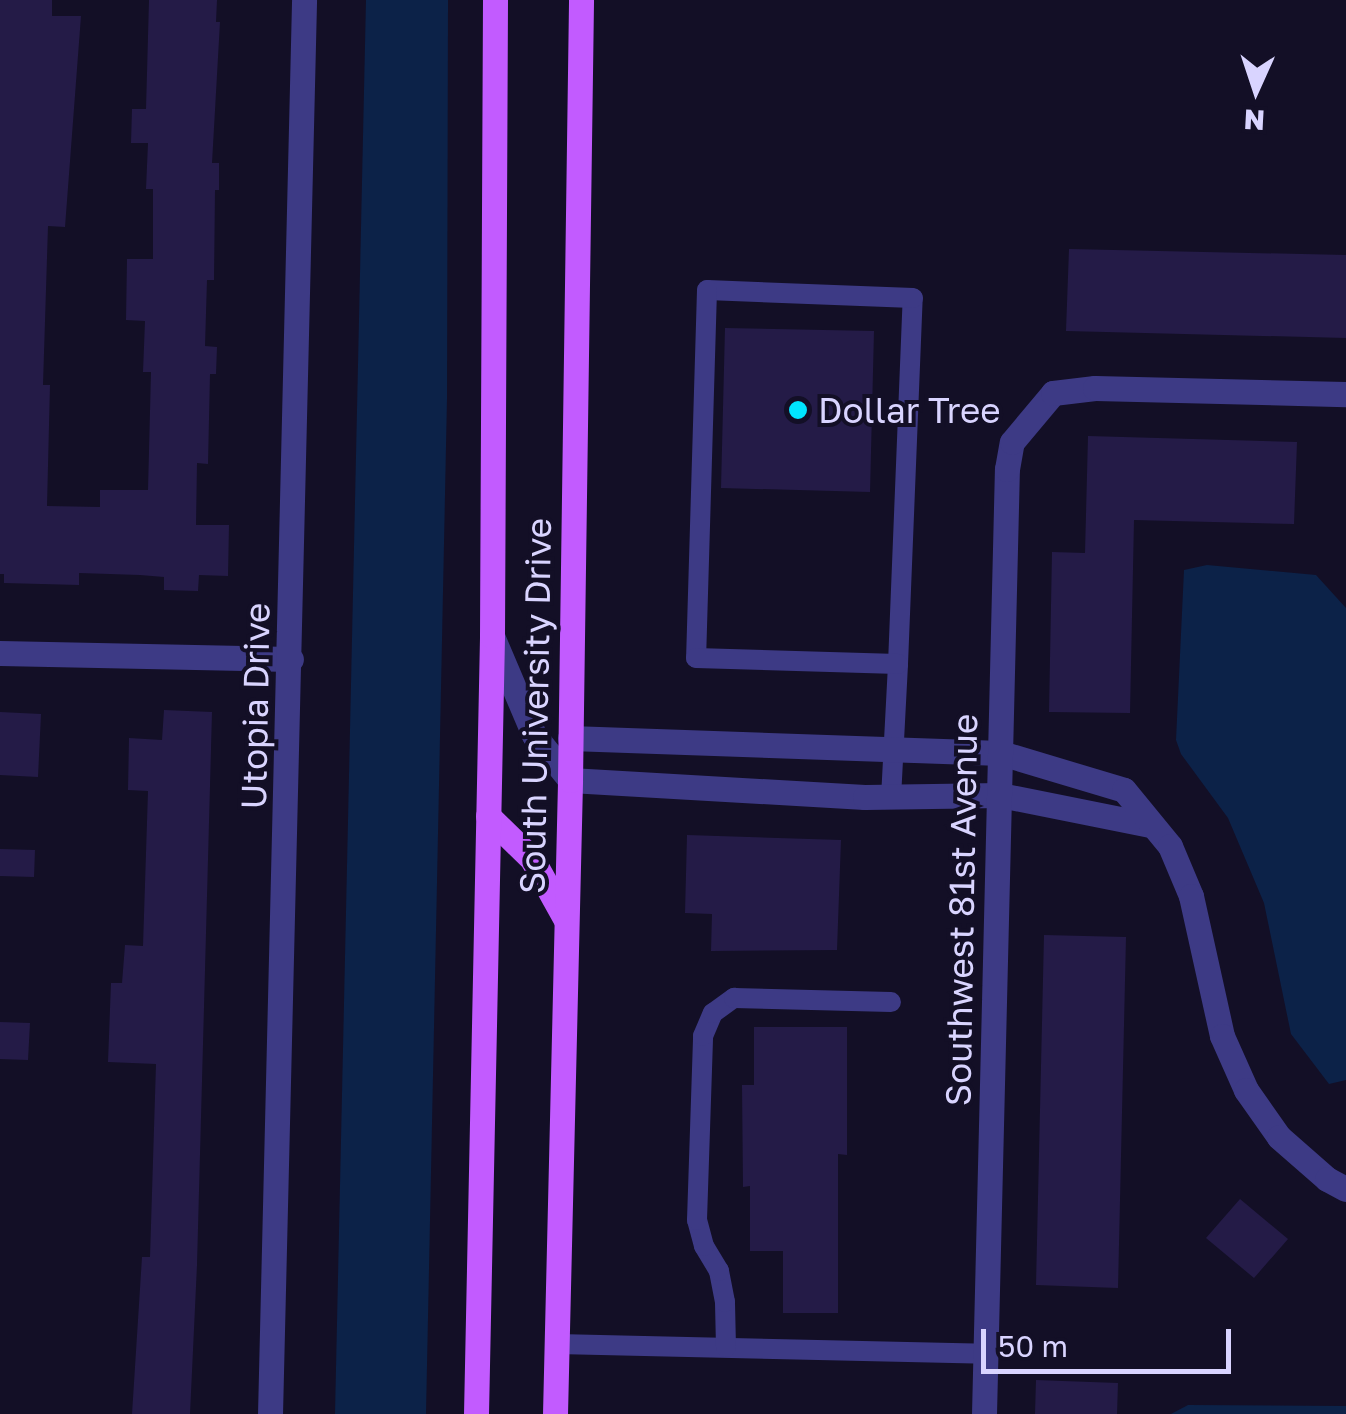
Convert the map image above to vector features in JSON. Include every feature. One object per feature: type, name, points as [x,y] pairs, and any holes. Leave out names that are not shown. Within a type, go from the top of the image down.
[{"type":"main road","name":"South University Drive","points":[[476,1414],[492,636],[495,0]]},
{"type":"main road","name":"South University Drive","points":[[555,1414],[570,780],[581,0]]},
{"type":"main road","points":[[488,816],[532,860],[566,920]]},
{"type":"street","name":"Utopia Drive","points":[[270,1414],[304,0]]},
{"type":"street","name":"Southwest 81st Avenue","points":[[984,1414],[1007,469],[1012,442],[1031,414],[1053,393],[1095,388],[1346,394]]},
{"type":"street","points":[[492,636],[534,734],[570,780],[892,798],[1000,795],[1150,825]]},
{"type":"street","points":[[0,653],[291,659]]},
{"type":"street","points":[[570,738],[1001,754],[1124,790],[1170,846],[1190,896],[1222,1036],[1246,1090],[1279,1137],[1328,1179],[1346,1189]]},
{"type":"lane","points":[[892,798],[898,664],[913,298],[707,290],[696,658],[898,664]]},
{"type":"lane","points":[[726,1347],[726,1302],[719,1271],[704,1246],[697,1220],[703,1036],[714,1014],[734,998],[891,1002]]},
{"type":"lane","points":[[556,1344],[986,1354]]},
{"type":"water","points":[[366,0],[448,0],[447,398],[426,1414],[335,1414]]},
{"type":"water","points":[[1207,565],[1316,575],[1346,608],[1346,1080],[1329,1084],[1291,1034],[1264,903],[1228,818],[1181,754],[1176,740],[1184,570]]},
{"type":"water","points":[[1188,1405],[1346,1406],[1346,1414],[1171,1414]]},
{"type":"building","points":[[0,0],[52,0],[52,16],[81,16],[65,227],[48,226],[43,385],[50,385],[47,506],[100,507],[100,490],[148,490],[151,372],[143,372],[145,321],[126,320],[127,259],[153,259],[153,189],[146,189],[148,143],[131,143],[132,109],[146,109],[149,0],[217,0],[216,22],[220,22],[212,163],[219,163],[219,190],[215,190],[214,280],[207,280],[205,346],[217,347],[216,374],[210,374],[208,464],[197,463],[196,525],[229,525],[228,576],[199,575],[198,591],[164,590],[164,577],[79,573],[79,585],[4,583],[4,574],[0,574]]},
{"type":"building","points":[[1069,249],[1346,255],[1346,338],[1066,331]]},
{"type":"building","name":"Dollar Tree","points":[[725,328],[874,331],[870,492],[721,488]]},
{"type":"building","points":[[1088,436],[1297,442],[1294,524],[1134,520],[1130,713],[1049,712],[1052,552],[1085,553]]},
{"type":"building","points":[[164,710],[212,712],[197,1265],[190,1414],[132,1414],[142,1257],[150,1257],[156,1064],[108,1062],[111,983],[122,983],[125,945],[143,946],[148,791],[128,790],[129,738],[162,740]]},
{"type":"building","points":[[0,712],[41,714],[38,777],[0,775]]},
{"type":"building","points":[[687,835],[841,840],[837,950],[711,951],[712,914],[685,913]]},
{"type":"building","points":[[0,849],[35,850],[34,877],[0,876]]},
{"type":"building","points":[[1044,935],[1126,937],[1118,1288],[1036,1285]]},
{"type":"building","points":[[0,1022],[30,1023],[28,1060],[0,1059]]},
{"type":"building","points":[[754,1027],[847,1027],[847,1155],[838,1154],[838,1313],[783,1313],[783,1251],[750,1251],[750,1186],[743,1187],[742,1085],[754,1085]]},
{"type":"building","points":[[1240,1199],[1288,1239],[1254,1278],[1206,1238]]},
{"type":"building","points":[[1036,1380],[1118,1383],[1117,1414],[1035,1414]]},
{"type":"place","name":"Dollar Tree","points":[[798,410]]}]
